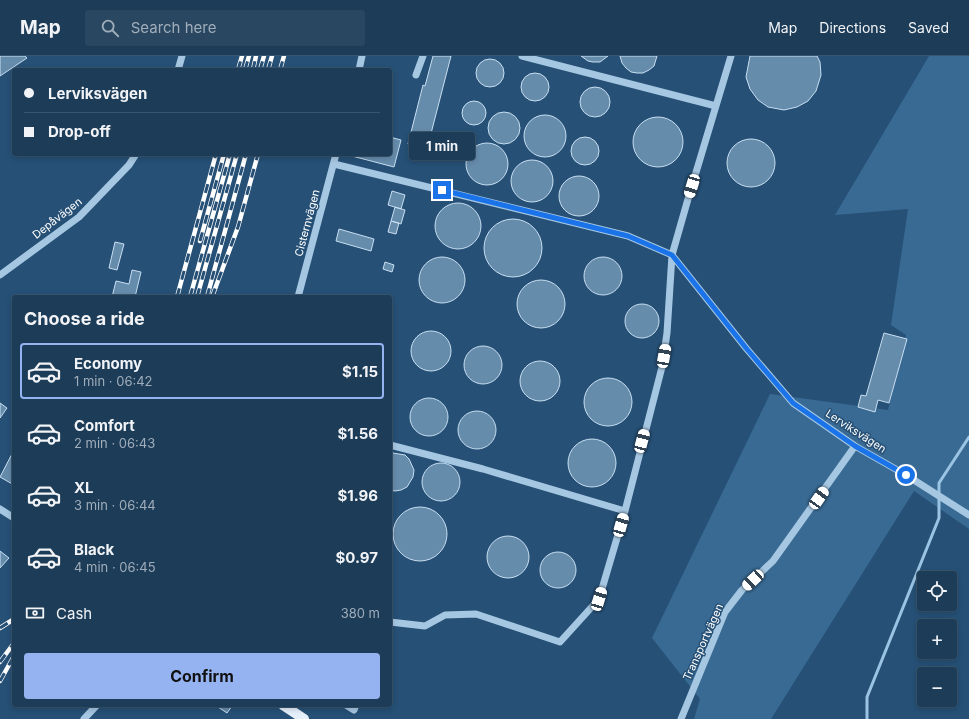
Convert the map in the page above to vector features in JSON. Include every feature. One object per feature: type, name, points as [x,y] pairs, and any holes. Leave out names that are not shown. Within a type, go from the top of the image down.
[{"type":"main road","points":[[286,707],[304,719]]},
{"type":"street","points":[[179,68],[182,56]]},
{"type":"street","points":[[359,68],[362,56]]},
{"type":"street","points":[[416,75],[423,56]]},
{"type":"street","points":[[522,56],[716,106]]},
{"type":"street","points":[[392,622],[425,626],[445,616],[476,614],[560,642],[599,599],[625,510],[662,367],[667,333],[672,255],[731,56]]},
{"type":"street","name":"Depåvägen","points":[[0,275],[79,217],[129,165],[135,156]]},
{"type":"street","name":"Cisternvägen","points":[[299,295],[336,156]]},
{"type":"street","points":[[334,164],[628,236],[672,255]]},
{"type":"street","name":"Lerviksvägen","points":[[672,255],[746,348],[793,403],[855,446],[906,475],[969,515]]},
{"type":"street","points":[[392,446],[483,469],[625,510]]},
{"type":"street","name":"Transportvägen","points":[[681,719],[726,612],[742,590],[773,560],[855,446]]},
{"type":"street","points":[[0,510],[12,517]]},
{"type":"street","points":[[84,719],[95,707]]},
{"type":"shaded area","points":[[929,56],[969,56],[969,529],[914,491],[771,719],[694,719],[700,699],[652,638],[770,394],[888,410],[906,335],[891,325],[908,209],[835,215]]},
{"type":"building","points":[[0,56],[25,56],[27,58],[0,76]]},
{"type":"building","points":[[433,56],[451,56],[427,149],[408,144],[423,85],[425,86]]},
{"type":"building","points":[[581,56],[608,56],[600,62],[593,62],[588,61]]},
{"type":"building","points":[[620,56],[657,56],[654,66],[643,73],[637,73],[631,72],[626,68],[622,63]]},
{"type":"building","points":[[750,56],[817,56],[820,62],[821,75],[816,91],[808,101],[797,107],[784,110],[768,107],[758,100],[750,89],[746,77]]},
{"type":"building","points":[[490,59],[500,63],[504,73],[500,83],[490,87],[480,83],[476,73],[480,63]]},
{"type":"building","points":[[535,73],[545,77],[549,87],[545,97],[535,101],[525,97],[521,87],[525,77]]},
{"type":"building","points":[[595,87],[606,91],[610,102],[606,113],[595,117],[584,113],[580,102],[584,91]]},
{"type":"building","points":[[474,101],[479,102],[485,108],[485,118],[479,124],[474,125],[469,124],[463,118],[462,113],[463,108],[469,102]]},
{"type":"building","points":[[504,112],[513,115],[517,119],[520,128],[517,137],[513,141],[504,144],[495,141],[491,137],[488,128],[491,119],[495,115]]},
{"type":"building","points":[[545,115],[560,121],[566,136],[560,151],[545,157],[530,151],[524,136],[530,121]]},
{"type":"building","points":[[653,117],[663,117],[676,124],[683,137],[683,147],[676,160],[663,167],[653,167],[644,163],[637,156],[633,147],[633,137],[637,128],[644,121]]},
{"type":"building","points":[[585,137],[591,138],[595,141],[598,145],[598,157],[595,161],[591,164],[585,165],[579,164],[575,161],[572,157],[571,151],[572,145],[575,141],[579,138]]},
{"type":"building","points":[[392,138],[401,140],[394,167],[352,156],[392,156]]},
{"type":"building","points":[[746,139],[756,139],[768,146],[775,158],[775,168],[768,180],[756,187],[746,187],[738,183],[731,176],[727,168],[727,158],[731,150],[738,143]]},
{"type":"building","points":[[483,143],[491,143],[502,149],[508,160],[508,168],[502,179],[491,185],[483,185],[472,179],[466,168],[466,160],[472,149]]},
{"type":"building","points":[[528,160],[536,160],[544,163],[550,169],[553,181],[550,193],[544,199],[536,202],[528,202],[520,199],[514,193],[511,185],[511,177],[514,169],[520,163]]},
{"type":"building","points":[[583,176],[590,179],[596,185],[599,196],[598,204],[590,213],[583,216],[575,216],[568,213],[560,204],[559,192],[562,185],[571,177]]},
{"type":"building","points":[[392,191],[405,195],[401,209],[388,205]]},
{"type":"building","points":[[458,203],[471,207],[477,213],[481,226],[477,239],[471,245],[458,249],[445,245],[439,239],[435,226],[439,213],[445,207]]},
{"type":"building","points":[[395,207],[405,210],[401,224],[391,221]]},
{"type":"building","points":[[513,219],[524,221],[537,232],[540,237],[542,248],[540,259],[529,272],[524,275],[513,277],[502,275],[489,264],[486,259],[484,248],[486,237],[497,224],[502,221]]},
{"type":"building","points":[[391,221],[399,223],[396,234],[388,232]]},
{"type":"building","points":[[339,229],[374,239],[371,251],[336,241]]},
{"type":"building","points":[[115,242],[124,244],[117,270],[109,268]]},
{"type":"building","points":[[442,257],[455,261],[461,267],[465,280],[461,293],[455,299],[442,303],[429,299],[423,293],[419,280],[423,267],[429,261]]},
{"type":"building","points":[[599,257],[607,257],[614,260],[619,265],[622,276],[619,287],[614,292],[607,295],[599,295],[592,292],[587,287],[584,280],[584,272],[587,265],[592,260]]},
{"type":"building","points":[[385,262],[394,265],[392,272],[383,269]]},
{"type":"building","points":[[132,270],[141,272],[135,295],[112,295],[116,281],[129,284]]},
{"type":"building","points":[[541,280],[550,282],[558,287],[563,295],[565,304],[563,313],[558,321],[550,326],[541,328],[532,326],[524,321],[519,313],[517,304],[519,295],[524,287],[532,282]]},
{"type":"building","points":[[639,304],[645,304],[654,309],[658,315],[658,327],[654,333],[645,338],[639,338],[630,333],[625,324],[625,318],[630,309]]},
{"type":"building","points":[[431,331],[442,334],[448,340],[451,351],[448,362],[442,368],[431,371],[420,368],[414,362],[411,351],[414,340],[420,334]]},
{"type":"building","points":[[884,333],[907,339],[889,403],[878,400],[875,412],[858,407],[861,395],[866,396]]},
{"type":"building","points":[[479,346],[487,346],[494,349],[499,354],[502,365],[499,376],[494,381],[487,384],[479,384],[472,381],[467,376],[464,369],[464,361],[467,354],[472,349]]},
{"type":"building","points":[[540,361],[548,363],[554,367],[558,373],[560,381],[558,389],[554,395],[548,399],[540,401],[532,399],[526,395],[522,389],[520,381],[522,373],[526,367],[532,363]]},
{"type":"building","points":[[603,378],[613,378],[625,385],[632,397],[632,407],[625,419],[613,426],[603,426],[595,422],[588,415],[584,407],[584,397],[588,389],[595,382]]},
{"type":"building","points":[[425,398],[433,398],[443,403],[447,410],[447,424],[443,431],[433,436],[425,436],[415,431],[413,428],[410,421],[410,413],[415,403],[418,401]]},
{"type":"building","points":[[0,403],[7,408],[0,418]]},
{"type":"building","points":[[473,411],[481,411],[488,414],[493,419],[496,430],[493,441],[488,446],[481,449],[473,449],[466,446],[461,441],[458,434],[458,426],[461,419],[466,414]]},
{"type":"building","points":[[592,439],[601,441],[609,446],[614,454],[616,463],[614,472],[609,480],[601,485],[592,487],[583,485],[575,480],[570,472],[568,463],[570,454],[575,446],[583,441]]},
{"type":"building","points":[[392,453],[405,455],[409,459],[414,470],[413,477],[407,487],[395,491],[392,490]]},
{"type":"building","points":[[12,454],[12,484],[0,477]]},
{"type":"building","points":[[437,463],[445,463],[452,466],[457,471],[460,482],[457,493],[452,498],[445,501],[437,501],[430,498],[425,493],[422,486],[422,478],[425,471],[430,466]]},
{"type":"building","points":[[415,507],[425,507],[435,511],[443,519],[447,529],[447,539],[443,549],[435,557],[425,561],[415,561],[405,557],[397,549],[393,539],[393,529],[397,519],[405,511]]},
{"type":"building","points":[[504,536],[512,536],[520,539],[526,545],[529,557],[526,569],[520,575],[512,578],[504,578],[496,575],[490,569],[487,561],[487,553],[490,545],[496,539]]},
{"type":"building","points":[[0,551],[9,558],[0,568]]},
{"type":"building","points":[[558,552],[571,557],[576,570],[571,583],[558,588],[545,583],[540,570],[545,557]]},
{"type":"building","points":[[218,707],[231,707],[227,713]]},
{"type":"waterway","points":[[867,719],[867,697],[939,518],[939,483],[969,437]]},
{"type":"railway","points":[[239,68],[242,56]]},
{"type":"railway","points":[[246,68],[249,56]]},
{"type":"railway","points":[[253,68],[256,56]]},
{"type":"railway","points":[[261,68],[264,56]]},
{"type":"railway","points":[[269,68],[272,56]]},
{"type":"railway","points":[[281,68],[284,56]]},
{"type":"railway","points":[[178,295],[215,156]]},
{"type":"railway","points":[[200,241],[223,156]]},
{"type":"railway","points":[[191,295],[229,156]]},
{"type":"railway","points":[[198,295],[236,156]]},
{"type":"railway","points":[[208,295],[245,156]]},
{"type":"railway","points":[[213,295],[238,227],[257,156]]},
{"type":"railway","points":[[0,628],[12,620]]},
{"type":"railway","points":[[0,662],[12,646]]},
{"type":"railway","points":[[0,681],[12,660]]},
{"type":"route","points":[[442,190],[628,236],[672,255],[746,348],[793,403],[855,446],[906,475]]}]
